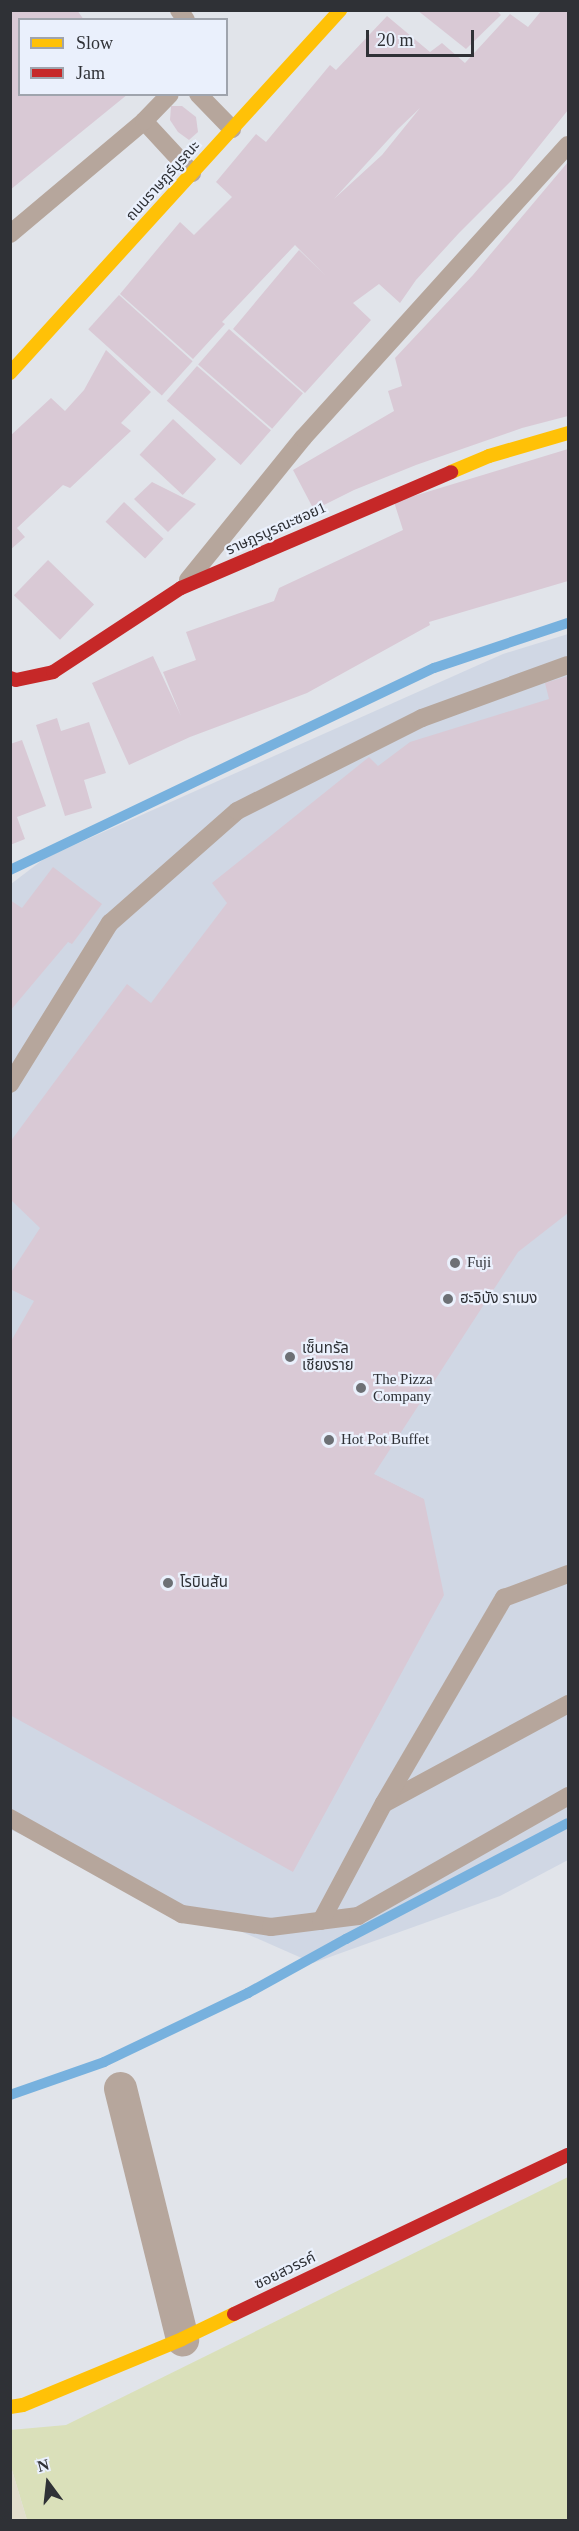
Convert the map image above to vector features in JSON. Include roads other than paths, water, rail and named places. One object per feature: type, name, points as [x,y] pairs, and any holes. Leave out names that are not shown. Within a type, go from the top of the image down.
[{"type":"street","name":"ถนนราษฎร์บูรณะ","points":[[10,373],[340,10]]},
{"type":"street","name":"ราษฎรบูรณะซอย1","points":[[10,678],[16,680],[53,672],[181,588],[489,456],[568,433]]},
{"type":"street","points":[[120,2088],[182,2339]]},
{"type":"street","name":"ซอยสวรรค์","points":[[10,2407],[23,2405],[182,2339],[568,2155]]},
{"type":"lane","points":[[10,234],[144,121],[168,96]]},
{"type":"lane","points":[[200,96],[232,129]]},
{"type":"lane","points":[[144,121],[192,173]]},
{"type":"lane","points":[[181,588],[303,438],[568,145]]},
{"type":"lane","points":[[10,1084],[110,923],[237,811],[422,718],[568,665]]},
{"type":"lane","points":[[321,1921],[384,1803],[504,1598],[560,1577],[568,1590]]},
{"type":"lane","points":[[384,1803],[568,1704]]},
{"type":"lane","points":[[10,1818],[182,1914],[271,1928],[358,1916],[568,1796]]},
{"type":"waterway","points":[[10,870],[434,668],[568,623]]},
{"type":"waterway","points":[[10,2095],[104,2062],[248,1993],[568,1823]]},
{"type":"place","name":"Fuji","points":[[455,1263]]},
{"type":"place","name":"ฮะจิบัง ราเมง","points":[[448,1299]]},
{"type":"place","name":"เซ็นทรัล เชียงราย","points":[[290,1357]]},
{"type":"place","name":"The Pizza Company","points":[[361,1388]]},
{"type":"place","name":"Hot Pot Buffet","points":[[329,1440]]},
{"type":"place","name":"โรบินสัน","points":[[168,1583]]}]
